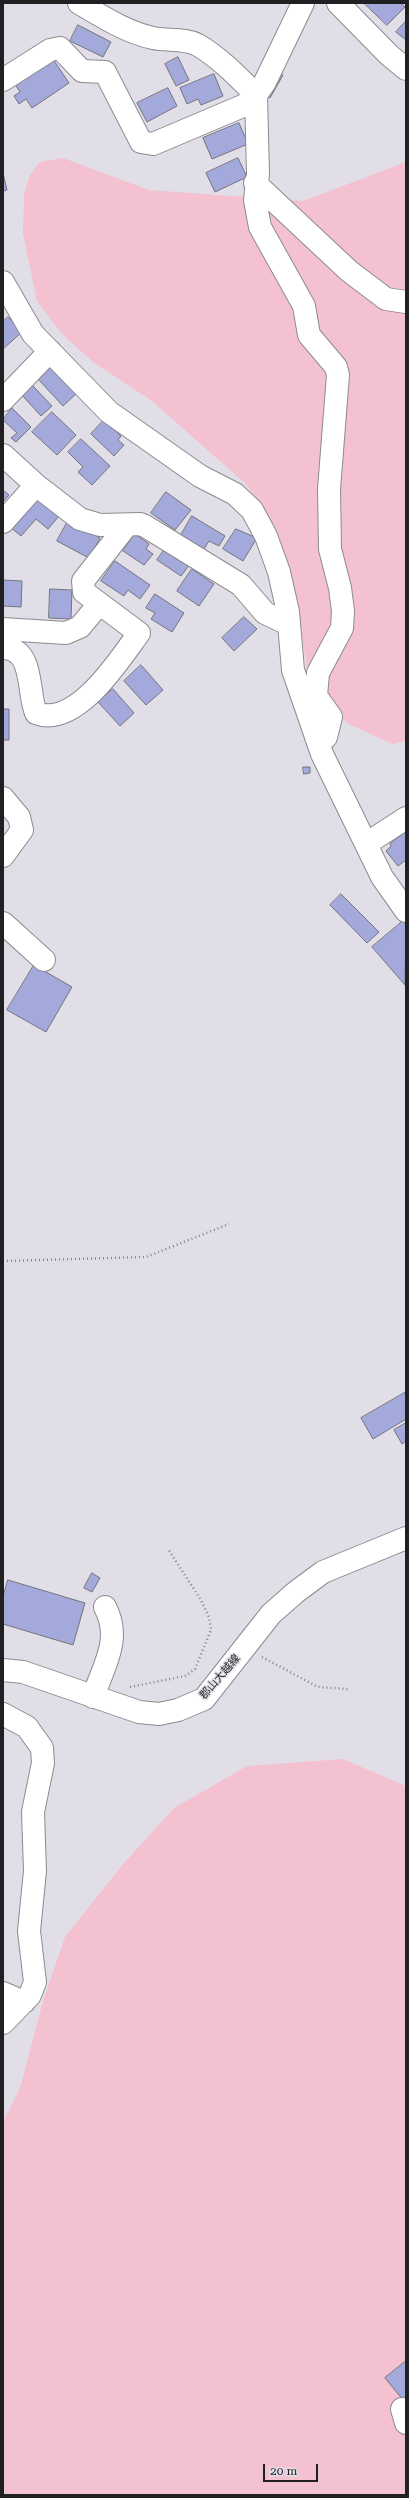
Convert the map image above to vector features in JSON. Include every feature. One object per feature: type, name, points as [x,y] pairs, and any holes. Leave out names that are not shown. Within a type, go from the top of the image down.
[{"type":"street","points":[[79,3],[125,30],[154,38],[177,39],[197,44],[214,55],[256,95],[258,174],[255,183],[255,200],[260,227],[304,306],[309,335],[336,367],[338,376],[329,490],[330,549],[340,588],[343,611],[342,628],[318,673],[316,696],[331,717],[326,737],[319,744]]},
{"type":"street","points":[[3,80],[50,50],[60,48],[82,71],[105,72],[141,142],[153,144],[245,105],[256,95],[265,82],[303,3]]},
{"type":"street","points":[[338,3],[389,55],[406,69]]},
{"type":"street","points":[[255,183],[349,271],[386,299],[406,302]]},
{"type":"street","points":[[3,282],[33,334],[109,412],[200,476],[244,501],[266,536],[286,594],[293,670],[319,744],[382,877],[406,911]]},
{"type":"street","points":[[3,400],[50,351]]},
{"type":"street","points":[[3,455],[36,485],[80,519],[91,524],[140,524],[144,526],[241,585],[264,613],[288,624]]},
{"type":"street","points":[[3,522],[36,485]]},
{"type":"street","points":[[3,648],[12,649],[18,653],[28,670],[36,713],[42,716],[63,711],[83,701],[94,691],[139,632],[84,592],[83,581],[127,525]]},
{"type":"street","points":[[3,629],[66,633],[80,627],[99,604]]},
{"type":"street","points":[[3,798],[19,817],[22,830],[3,856]]},
{"type":"street","points":[[366,844],[406,818]]},
{"type":"street","points":[[3,923],[44,960]]},
{"type":"street","name":"郡山大越線","points":[[3,1670],[23,1672],[149,1714],[178,1710],[191,1706],[204,1699],[271,1614],[323,1572],[406,1538]]},
{"type":"street","points":[[101,1699],[114,1633],[112,1621],[105,1607]]},
{"type":"street","points":[[3,1714],[27,1727],[32,1733],[42,1748],[43,1763],[33,1812],[35,1871],[29,1931],[35,1982],[30,1995],[3,2024]]},
{"type":"street","points":[[3,1993],[24,2002]]},
{"type":"path","points":[[3,1261],[146,1257],[229,1224]]},
{"type":"path","points":[[101,1699],[133,1686],[185,1676],[195,1669],[211,1630],[209,1617],[201,1600],[168,1549]]},
{"type":"path","points":[[246,1647],[291,1674],[318,1687],[348,1689]]},
{"type":"shaded area","points":[[63,158],[149,190],[303,201],[406,162],[406,741],[392,744],[347,723],[323,699],[307,668],[294,590],[267,519],[247,485],[152,401],[93,362],[62,334],[37,301],[23,234],[24,194],[30,175],[40,162]]},
{"type":"shaded area","points":[[343,1759],[406,1786],[406,2495],[3,2495],[3,2122],[20,2088],[43,2001],[65,1937],[124,1863],[174,1808],[247,1766]]},
{"type":"building","points":[[364,3],[401,3],[405,7],[387,25]]},
{"type":"building","points":[[406,21],[406,40],[396,32]]},
{"type":"building","points":[[78,25],[111,42],[103,57],[70,41]]},
{"type":"building","points":[[178,57],[189,80],[176,86],[165,64]]},
{"type":"building","points":[[53,59],[69,83],[32,108],[26,99],[19,104],[14,96],[20,92],[15,84]]},
{"type":"building","points":[[277,73],[283,75],[270,98],[266,95]]},
{"type":"building","points":[[214,74],[223,96],[201,105],[198,99],[187,104],[180,88]]},
{"type":"building","points":[[168,88],[177,106],[147,122],[137,103]]},
{"type":"building","points":[[239,123],[248,144],[212,159],[203,138]]},
{"type":"building","points":[[238,158],[247,177],[215,192],[206,173]]},
{"type":"building","points":[[3,173],[7,190],[3,191]]},
{"type":"building","points":[[8,317],[22,332],[3,349],[3,322]]},
{"type":"building","points":[[52,366],[77,393],[63,406],[38,379]]},
{"type":"building","points":[[32,385],[52,406],[41,416],[21,394]]},
{"type":"building","points":[[12,408],[31,427],[16,442],[11,438],[17,433],[3,420]]},
{"type":"building","points":[[52,412],[76,435],[57,455],[32,432]]},
{"type":"building","points":[[104,420],[121,436],[118,440],[124,445],[114,456],[91,434]]},
{"type":"building","points":[[81,439],[110,466],[92,485],[78,472],[83,467],[68,452]]},
{"type":"building","points":[[3,490],[9,495],[3,502]]},
{"type":"building","points":[[166,492],[191,510],[175,530],[151,513]]},
{"type":"building","points":[[36,496],[59,516],[48,529],[36,519],[21,536],[10,527]]},
{"type":"building","points":[[192,516],[225,536],[219,546],[209,541],[204,549],[181,535]]},
{"type":"building","points":[[68,521],[100,538],[89,558],[57,541]]},
{"type":"building","points":[[236,529],[257,538],[243,561],[223,549]]},
{"type":"building","points":[[135,534],[149,544],[146,549],[153,554],[144,565],[123,551]]},
{"type":"building","points":[[167,546],[191,563],[181,576],[157,560]]},
{"type":"building","points":[[115,561],[150,585],[140,599],[128,590],[124,596],[101,581]]},
{"type":"building","points":[[192,569],[214,584],[199,606],[177,591]]},
{"type":"building","points":[[3,580],[22,581],[21,607],[3,606]]},
{"type":"building","points":[[50,589],[72,590],[71,619],[49,618]]},
{"type":"building","points":[[155,594],[184,613],[172,632],[151,619],[155,613],[146,608]]},
{"type":"building","points":[[244,617],[257,629],[234,651],[222,638]]},
{"type":"building","points":[[141,665],[163,690],[146,705],[124,681]]},
{"type":"building","points":[[113,689],[134,713],[120,726],[98,702]]},
{"type":"building","points":[[3,709],[9,709],[9,740],[3,740]]},
{"type":"building","points":[[303,767],[310,767],[310,773],[304,774]]},
{"type":"building","points":[[406,832],[406,860],[398,866],[386,851],[391,846],[390,844]]},
{"type":"building","points":[[341,894],[379,932],[367,943],[330,905]]},
{"type":"building","points":[[403,921],[406,925],[405,985],[372,947]]},
{"type":"building","points":[[34,965],[72,987],[46,1032],[7,1010]]},
{"type":"building","points":[[406,1392],[406,1419],[373,1439],[361,1418]]},
{"type":"building","points":[[406,1423],[406,1441],[402,1444],[394,1430]]},
{"type":"building","points":[[92,1573],[100,1578],[92,1592],[84,1588]]},
{"type":"building","points":[[8,1580],[85,1603],[73,1645],[3,1624],[3,1597]]},
{"type":"building","points":[[406,2361],[406,2400],[404,2401],[385,2378]]}]
